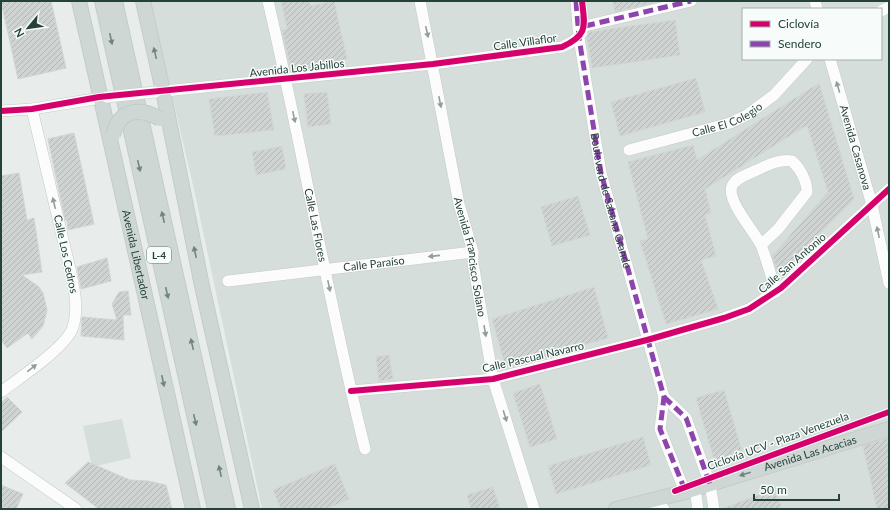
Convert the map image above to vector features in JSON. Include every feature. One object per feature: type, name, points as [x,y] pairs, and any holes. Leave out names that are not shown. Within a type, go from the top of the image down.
[{"type":"main road","name":"Avenida Libertador","points":[[79,1],[103,97],[193,509]]},
{"type":"main road","name":"Avenida Libertador","points":[[102,1],[215,509]]},
{"type":"main road","name":"L-4","points":[[115,1],[228,509]]},
{"type":"main road","points":[[143,1],[159,91],[170,133],[202,286],[252,509]]},
{"type":"main road","points":[[112,142],[119,119],[132,113],[145,112],[160,119],[170,133]]},
{"type":"main road","name":"Avenida Las Acacias","points":[[616,509],[690,490],[889,429]]},
{"type":"street","name":"Calle Las Flores","points":[[268,1],[286,79],[351,392],[365,449]]},
{"type":"street","name":"Avenida Francisco Solano","points":[[420,1],[459,204],[473,252],[473,263],[494,379],[534,509]]},
{"type":"street","name":"Boulevard de Sabana Grande","points":[[576,1],[579,38],[601,173],[664,397],[660,429],[698,509]]},
{"type":"street","points":[[579,38],[585,26],[582,1]]},
{"type":"street","points":[[585,26],[691,1]]},
{"type":"street","name":"Calle Villaflor","points":[[433,64],[562,48],[579,38]]},
{"type":"street","name":"Calle El Colegio","points":[[629,150],[730,122],[747,115],[774,94],[806,60]]},
{"type":"street","name":"Avenida Casanova","points":[[830,60],[872,205],[889,283]]},
{"type":"street","name":"Avenida Los Jabillos","points":[[103,97],[433,64]]},
{"type":"street","points":[[1,111],[32,109],[103,97]]},
{"type":"street","name":"Calle Los Cedros","points":[[1,392],[61,344],[73,328],[76,309],[75,293],[70,269],[32,109]]},
{"type":"street","points":[[761,245],[778,229],[807,192],[807,186],[801,173],[792,161],[786,160],[773,162],[736,181],[731,187],[731,195],[738,210],[761,245],[776,292]]},
{"type":"street","name":"Calle San Antonio","points":[[647,340],[749,309],[776,292],[889,189]]},
{"type":"street","name":"Calle Paraíso","points":[[228,281],[325,268],[473,252]]},
{"type":"street","name":"Calle Pascual Navarro","points":[[351,392],[494,379],[647,340]]},
{"type":"street","name":"Boulevard de Sabana Grande","points":[[664,397],[686,418],[710,484],[714,509]]},
{"type":"street","points":[[1,457],[76,509]]},
{"type":"street","points":[[650,501],[664,509]]},
{"type":"shaded area","points":[[150,1],[889,1],[889,509],[262,509],[195,194]]},
{"type":"shaded area","points":[[122,419],[131,458],[92,467],[83,426]]},
{"type":"building","points":[[1,1],[51,1],[66,68],[18,79]]},
{"type":"building","points":[[281,1],[309,1],[310,6],[334,1],[347,59],[316,65],[317,69],[291,71],[282,30],[287,29]]},
{"type":"building","points":[[613,1],[657,1],[657,2],[615,12]]},
{"type":"building","points":[[675,20],[680,55],[592,68],[587,37],[589,32]]},
{"type":"building","points":[[696,78],[705,112],[620,136],[611,102]]},
{"type":"building","points":[[819,83],[854,199],[779,275],[772,256],[828,192],[807,125],[705,189],[711,213],[705,215],[716,256],[701,260],[718,309],[666,324],[640,241],[648,239],[628,162],[693,145],[697,160]]},
{"type":"building","points":[[267,92],[274,130],[215,136],[209,99]]},
{"type":"building","points":[[327,92],[331,124],[308,127],[304,94]]},
{"type":"building","points":[[74,133],[94,224],[68,230],[48,139]]},
{"type":"building","points":[[282,146],[286,169],[256,175],[252,152]]},
{"type":"building","points":[[19,173],[27,220],[34,218],[42,272],[22,275],[39,287],[43,293],[47,310],[43,326],[32,339],[28,333],[7,348],[1,340],[1,176]]},
{"type":"building","points":[[578,196],[590,235],[552,246],[541,207]]},
{"type":"building","points":[[107,258],[111,281],[81,289],[77,267]]},
{"type":"building","points":[[594,287],[608,338],[554,353],[555,356],[506,368],[492,319]]},
{"type":"building","points":[[128,291],[131,315],[123,315],[124,340],[81,336],[82,317],[117,320],[112,304],[119,292]]},
{"type":"building","points":[[389,355],[393,379],[379,381],[376,357]]},
{"type":"building","points":[[540,384],[557,439],[530,447],[513,393]]},
{"type":"building","points":[[724,390],[744,458],[716,466],[696,398]]},
{"type":"building","points":[[7,397],[22,412],[1,432],[1,403]]},
{"type":"building","points":[[643,437],[651,465],[556,494],[548,466]]},
{"type":"building","points":[[889,438],[889,509],[877,509],[863,446]]},
{"type":"building","points":[[88,462],[130,480],[148,481],[166,485],[172,509],[99,509],[65,483]]},
{"type":"building","points":[[335,464],[349,499],[326,509],[281,509],[273,490]]},
{"type":"building","points":[[1,485],[23,494],[16,509],[1,507]]},
{"type":"building","points":[[493,487],[500,509],[471,509],[467,495]]},
{"type":"building","points":[[775,489],[782,509],[724,509],[724,508]]},
{"type":"marked path","points":[[576,1],[579,38],[601,173],[664,397],[660,429],[685,490]]},
{"type":"marked path","points":[[585,26],[691,1]]},
{"type":"marked path","points":[[664,397],[686,418],[710,484]]},
{"type":"cycle path","points":[[1,111],[32,109],[99,97],[433,64],[562,47],[570,43],[581,34],[584,24],[582,1]]},
{"type":"cycle path","points":[[351,391],[493,379],[647,340],[724,318],[749,309],[781,288],[889,189]]},
{"type":"cycle path","name":"Ciclovía UCV - Plaza Venezuela","points":[[675,491],[889,412]]}]
